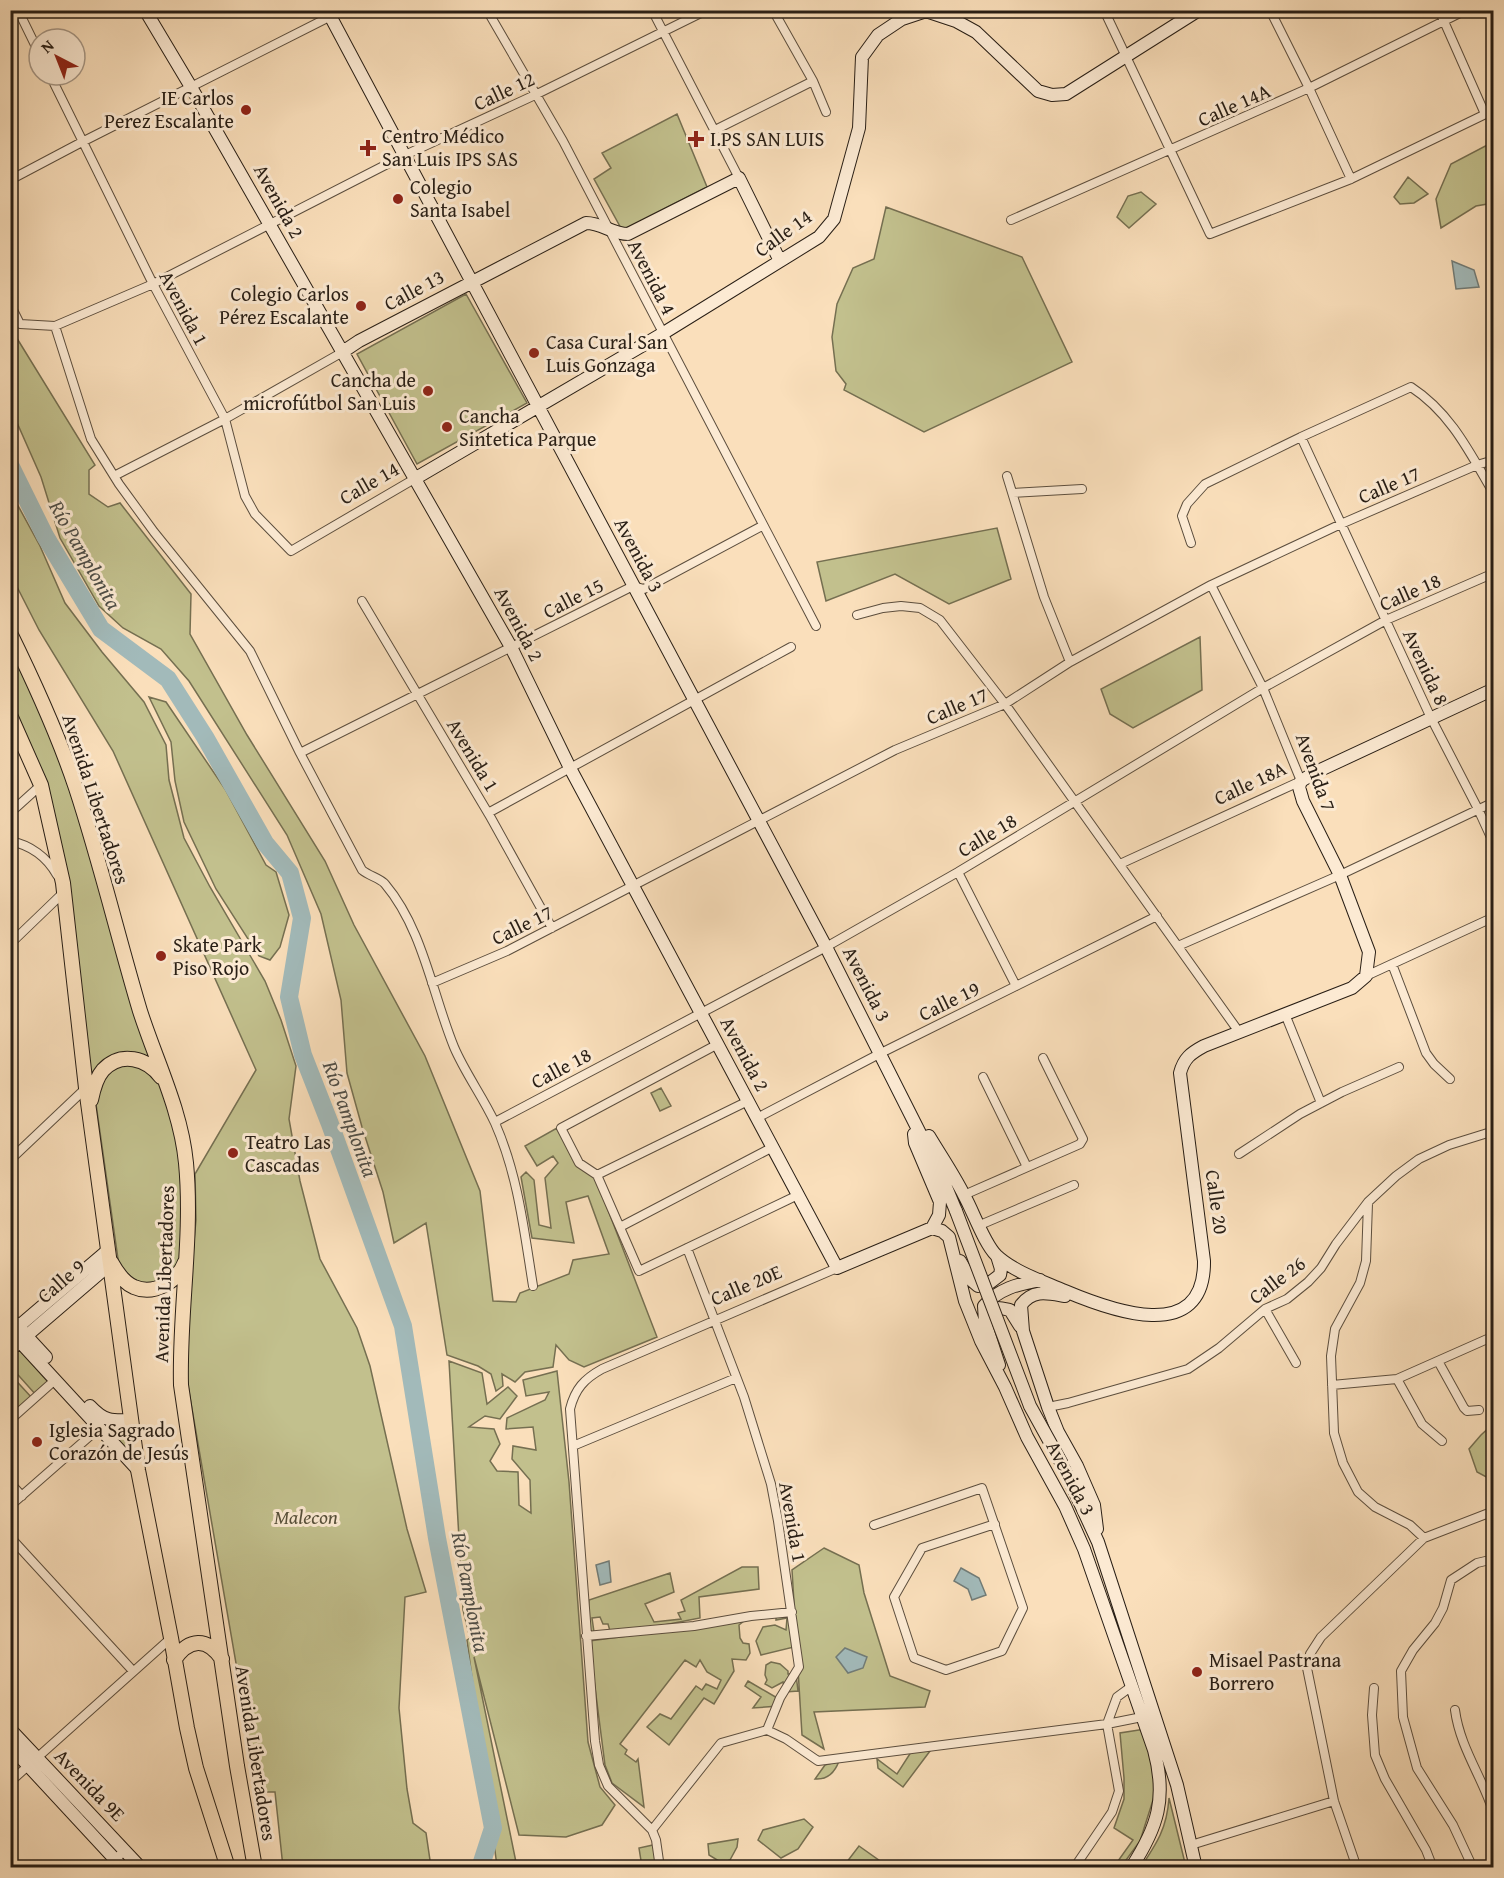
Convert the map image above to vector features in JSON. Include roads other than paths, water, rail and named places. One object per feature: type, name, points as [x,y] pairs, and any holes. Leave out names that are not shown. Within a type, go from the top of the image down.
[{"type":"main road","name":"Avenida 2","points":[[145,10],[270,224],[341,353],[416,478],[511,647],[570,768],[837,1268]]},
{"type":"main road","name":"Calle 14","points":[[416,478],[662,334],[819,237],[834,219],[859,128],[862,57],[878,35],[902,19],[926,11],[956,21],[976,32],[1038,92],[1052,96],[1066,94],[1199,10]]},
{"type":"main road","name":"Avenida 3","points":[[329,14],[826,947],[941,1175],[1030,1406],[1062,1464],[1098,1542],[1177,1785],[1196,1868]]},
{"type":"main road","points":[[739,178],[780,261]]},
{"type":"main road","name":"Calle 13","points":[[341,353],[359,341],[586,223],[597,223],[619,234],[628,234],[739,178]]},
{"type":"main road","name":"Avenida Libertadores","points":[[10,633],[51,719],[76,788],[141,1013],[180,1124],[186,1163],[187,1252],[180,1351],[181,1386],[255,1868]]},
{"type":"main road","name":"Calle 18A","points":[[1301,781],[1494,688]]},
{"type":"main road","name":"Avenida Libertadores","points":[[10,715],[41,785],[63,888],[88,1110],[138,1470],[196,1768],[228,1868]]},
{"type":"main road","name":"Avenida 7","points":[[1301,781],[1299,787],[1303,801],[1340,875],[1369,952],[1366,976]]},
{"type":"main road","name":"Calle 20","points":[[905,1104],[926,1131],[964,1195],[988,1244],[997,1256],[1010,1266],[1073,1294],[1119,1310],[1151,1316],[1178,1310],[1187,1305],[1198,1293],[1204,1270],[1204,1250],[1179,1073],[1182,1063],[1189,1054],[1352,988],[1366,976]]},
{"type":"main road","points":[[88,1110],[98,1078],[103,1070],[123,1059],[146,1062],[156,1070],[165,1083]]},
{"type":"main road","name":"Avenida 3","points":[[912,1120],[915,1143],[939,1202],[939,1215],[932,1228],[942,1231],[949,1237],[965,1301],[981,1341],[1027,1437],[1079,1535],[1156,1761],[1159,1794],[1155,1826],[1131,1868]]},
{"type":"main road","name":"Calle 20E","points":[[837,1268],[932,1228]]},
{"type":"main road","points":[[108,1257],[115,1270],[128,1283],[134,1287],[151,1289],[167,1284],[177,1276],[184,1265],[187,1252]]},
{"type":"main road","points":[[954,1252],[971,1280],[978,1286],[988,1284],[1000,1275],[1001,1269],[997,1256]]},
{"type":"main road","name":"Calle 9","points":[[15,1333],[108,1257]]},
{"type":"main road","points":[[1005,1387],[985,1322],[984,1306],[996,1295],[1015,1285],[1040,1280]]},
{"type":"main road","points":[[1023,1331],[1021,1305],[1027,1298],[1037,1293],[1065,1296],[1073,1294]]},
{"type":"main road","points":[[985,1322],[986,1315],[991,1309],[1003,1308],[1010,1310],[1023,1331],[1058,1432],[1077,1466],[1094,1505],[1098,1542]]},
{"type":"main road","points":[[15,1333],[138,1470]]},
{"type":"main road","points":[[15,1333],[101,1418],[114,1421],[131,1420]]},
{"type":"main road","points":[[174,1660],[182,1649],[193,1643],[204,1643],[215,1649],[222,1659]]},
{"type":"main road","name":"Avenida 9E","points":[[10,1729],[32,1762],[115,1865]]},
{"type":"main road","name":"Avenida 9E","points":[[10,1746],[32,1762],[141,1868]]},
{"type":"street","points":[[18,10],[27,28]]},
{"type":"street","points":[[10,180],[329,14],[343,10]]},
{"type":"street","name":"Avenida 4","points":[[487,10],[564,143],[816,626]]},
{"type":"street","points":[[652,10],[739,178]]},
{"type":"street","name":"Calle 12","points":[[55,326],[153,284],[403,156],[536,95],[707,10]]},
{"type":"street","points":[[773,10],[813,81],[826,112]]},
{"type":"street","points":[[1104,10],[1210,234],[1351,179],[1489,112],[1439,10]]},
{"type":"street","points":[[1270,10],[1310,88],[1351,179]]},
{"type":"street","name":"Calle 14A","points":[[1011,220],[1172,151],[1310,88],[1466,10]]},
{"type":"street","points":[[715,130],[813,81]]},
{"type":"street","name":"Avenida 1","points":[[56,87],[153,284],[225,419],[245,496],[255,514],[291,550]]},
{"type":"street","points":[[10,304],[20,324],[55,326],[91,439],[154,532],[250,651],[300,753],[362,870],[369,876],[384,882],[413,928],[454,1047],[495,1122],[514,1174],[533,1286]]},
{"type":"street","name":"Calle 13","points":[[114,476],[225,419],[341,353]]},
{"type":"street","points":[[1191,543],[1182,516],[1187,504],[1205,484],[1411,387],[1448,418],[1494,494]]},
{"type":"street","name":"Avenida 8","points":[[1301,437],[1431,718],[1494,844]]},
{"type":"street","name":"Calle 17","points":[[432,983],[507,951],[895,750],[1005,704],[1070,662],[1211,585],[1341,524],[1477,465],[1494,460]]},
{"type":"street","points":[[1007,476],[1044,597],[1070,662]]},
{"type":"street","name":"Calle 14","points":[[291,550],[416,478]]},
{"type":"street","points":[[1013,493],[1082,489]]},
{"type":"street","name":"Calle 15","points":[[300,753],[633,586],[644,589],[762,526]]},
{"type":"street","name":"Calle 18","points":[[495,1122],[826,947],[958,872],[1263,688],[1386,620],[1494,573]]},
{"type":"street","name":"Avenida 7","points":[[1211,585],[1263,688],[1301,781]]},
{"type":"street","name":"Avenida 1","points":[[362,601],[488,813],[552,928]]},
{"type":"street","points":[[857,615],[901,606],[920,608],[940,620],[1005,704],[1239,1032]]},
{"type":"street","points":[[488,813],[791,647]]},
{"type":"street","name":"Calle 18A","points":[[1120,864],[1301,781]]},
{"type":"street","points":[[10,813],[41,785]]},
{"type":"street","points":[[1178,946],[1340,875],[1494,802]]},
{"type":"street","points":[[10,841],[36,850],[52,866],[63,888],[10,944]]},
{"type":"street","points":[[958,872],[1016,986]]},
{"type":"street","name":"Calle 19","points":[[757,1118],[881,1053],[1157,916]]},
{"type":"street","name":"Calle 20","points":[[1366,976],[1494,917]]},
{"type":"street","points":[[1392,964],[1426,1053],[1450,1079]]},
{"type":"street","points":[[1285,1014],[1321,1103]]},
{"type":"street","points":[[718,1044],[561,1128],[579,1163],[597,1175],[639,1271],[798,1195]]},
{"type":"street","points":[[964,1195],[1080,1144],[1083,1139],[1043,1058]]},
{"type":"street","points":[[1239,1154],[1300,1114],[1400,1068]]},
{"type":"street","points":[[982,1077],[1027,1167]]},
{"type":"street","points":[[10,1160],[86,1088]]},
{"type":"street","points":[[597,1175],[748,1101]]},
{"type":"street","name":"Calle 26","points":[[1048,1407],[1188,1369],[1219,1348],[1265,1309],[1287,1299],[1314,1275],[1368,1202],[1419,1159],[1449,1145],[1494,1131]]},
{"type":"street","points":[[620,1227],[773,1147]]},
{"type":"street","points":[[980,1225],[1074,1185]]},
{"type":"street","points":[[1368,1202],[1366,1261],[1360,1282],[1335,1329],[1330,1356],[1334,1433],[1343,1463],[1358,1492],[1375,1507],[1410,1525],[1425,1538]]},
{"type":"street","name":"Avenida 1","points":[[687,1248],[744,1397],[771,1484],[799,1667],[780,1698],[767,1730]]},
{"type":"street","name":"Calle 20E","points":[[573,1446],[570,1409],[573,1396],[580,1385],[602,1368],[837,1268]]},
{"type":"street","points":[[1265,1309],[1296,1363]]},
{"type":"street","points":[[1332,1384],[1397,1379],[1494,1336]]},
{"type":"street","points":[[1438,1361],[1467,1412],[1479,1410]]},
{"type":"street","points":[[660,1868],[656,1840],[652,1830],[608,1786],[599,1765],[594,1741],[573,1446],[736,1378]]},
{"type":"street","points":[[1397,1379],[1422,1424],[1442,1441]]},
{"type":"street","points":[[10,1420],[56,1380]]},
{"type":"street","points":[[10,1506],[99,1428]]},
{"type":"street","points":[[10,1483],[22,1496]]},
{"type":"street","points":[[874,1525],[982,1488],[995,1524],[1023,1608],[1002,1651],[946,1670],[914,1658],[894,1597],[922,1548],[995,1524]]},
{"type":"street","points":[[1357,1868],[1334,1801],[1307,1668],[1310,1654],[1321,1637],[1425,1538],[1494,1510]]},
{"type":"street","points":[[10,1537],[134,1671]]},
{"type":"street","points":[[1473,1868],[1453,1825],[1417,1768],[1403,1717],[1401,1671],[1413,1650],[1435,1623],[1443,1608],[1451,1580],[1477,1563],[1494,1559]]},
{"type":"street","points":[[586,1636],[694,1626],[792,1612]]},
{"type":"street","points":[[10,1782],[171,1638]]},
{"type":"street","points":[[1074,1868],[1112,1812],[1119,1791],[1107,1724],[1118,1697],[1132,1686]]},
{"type":"street","points":[[1374,1688],[1372,1715],[1375,1755],[1385,1779],[1426,1850],[1433,1868]]},
{"type":"street","points":[[1455,1710],[1463,1745],[1494,1814]]},
{"type":"street","points":[[652,1830],[721,1743],[767,1730],[786,1739],[818,1761],[1107,1724],[1142,1717]]},
{"type":"street","points":[[1191,1845],[1334,1801]]},
{"type":"street","points":[[115,1865],[125,1850]]},
{"type":"water","points":[[1452,261],[1474,270],[1479,287],[1456,289]]},
{"type":"water","points":[[609,1561],[611,1582],[600,1585],[596,1565]]},
{"type":"water","points":[[961,1568],[979,1578],[986,1595],[972,1600],[968,1589],[954,1581]]},
{"type":"water","points":[[845,1648],[867,1657],[863,1668],[848,1673],[836,1657]]},
{"type":"waterway","name":"Río Pamplonita","points":[[10,465],[45,536],[101,629],[168,679],[205,737],[265,843],[290,873],[302,918],[289,997],[303,1055],[403,1326],[437,1538],[493,1828],[480,1868]]},
{"type":"place","name":"IE Carlos Perez Escalante","points":[[246,110]]},
{"type":"place","name":"I.PS SAN LUIS","points":[[696,139]]},
{"type":"place","name":"Centro Médico San Luis IPS SAS","points":[[368,148]]},
{"type":"place","name":"Colegio Santa Isabel","points":[[398,199]]},
{"type":"place","name":"Colegio Carlos Pérez Escalante","points":[[361,306]]},
{"type":"place","name":"Casa Cural San Luis Gonzaga","points":[[534,353]]},
{"type":"place","name":"Cancha de microfútbol San Luis","points":[[428,391]]},
{"type":"place","name":"Cancha Sintetica Parque","points":[[447,427]]},
{"type":"place","name":"Skate Park Piso Rojo","points":[[161,956]]},
{"type":"place","name":"Teatro Las Cascadas","points":[[233,1153]]},
{"type":"place","name":"Iglesia Sagrado Corazón de Jesús","points":[[37,1442]]},
{"type":"place","name":"Misael Pastrana Borrero","points":[[1197,1672]]},
{"type":"park label","name":"Malecon","points":[[306,1517]]}]
